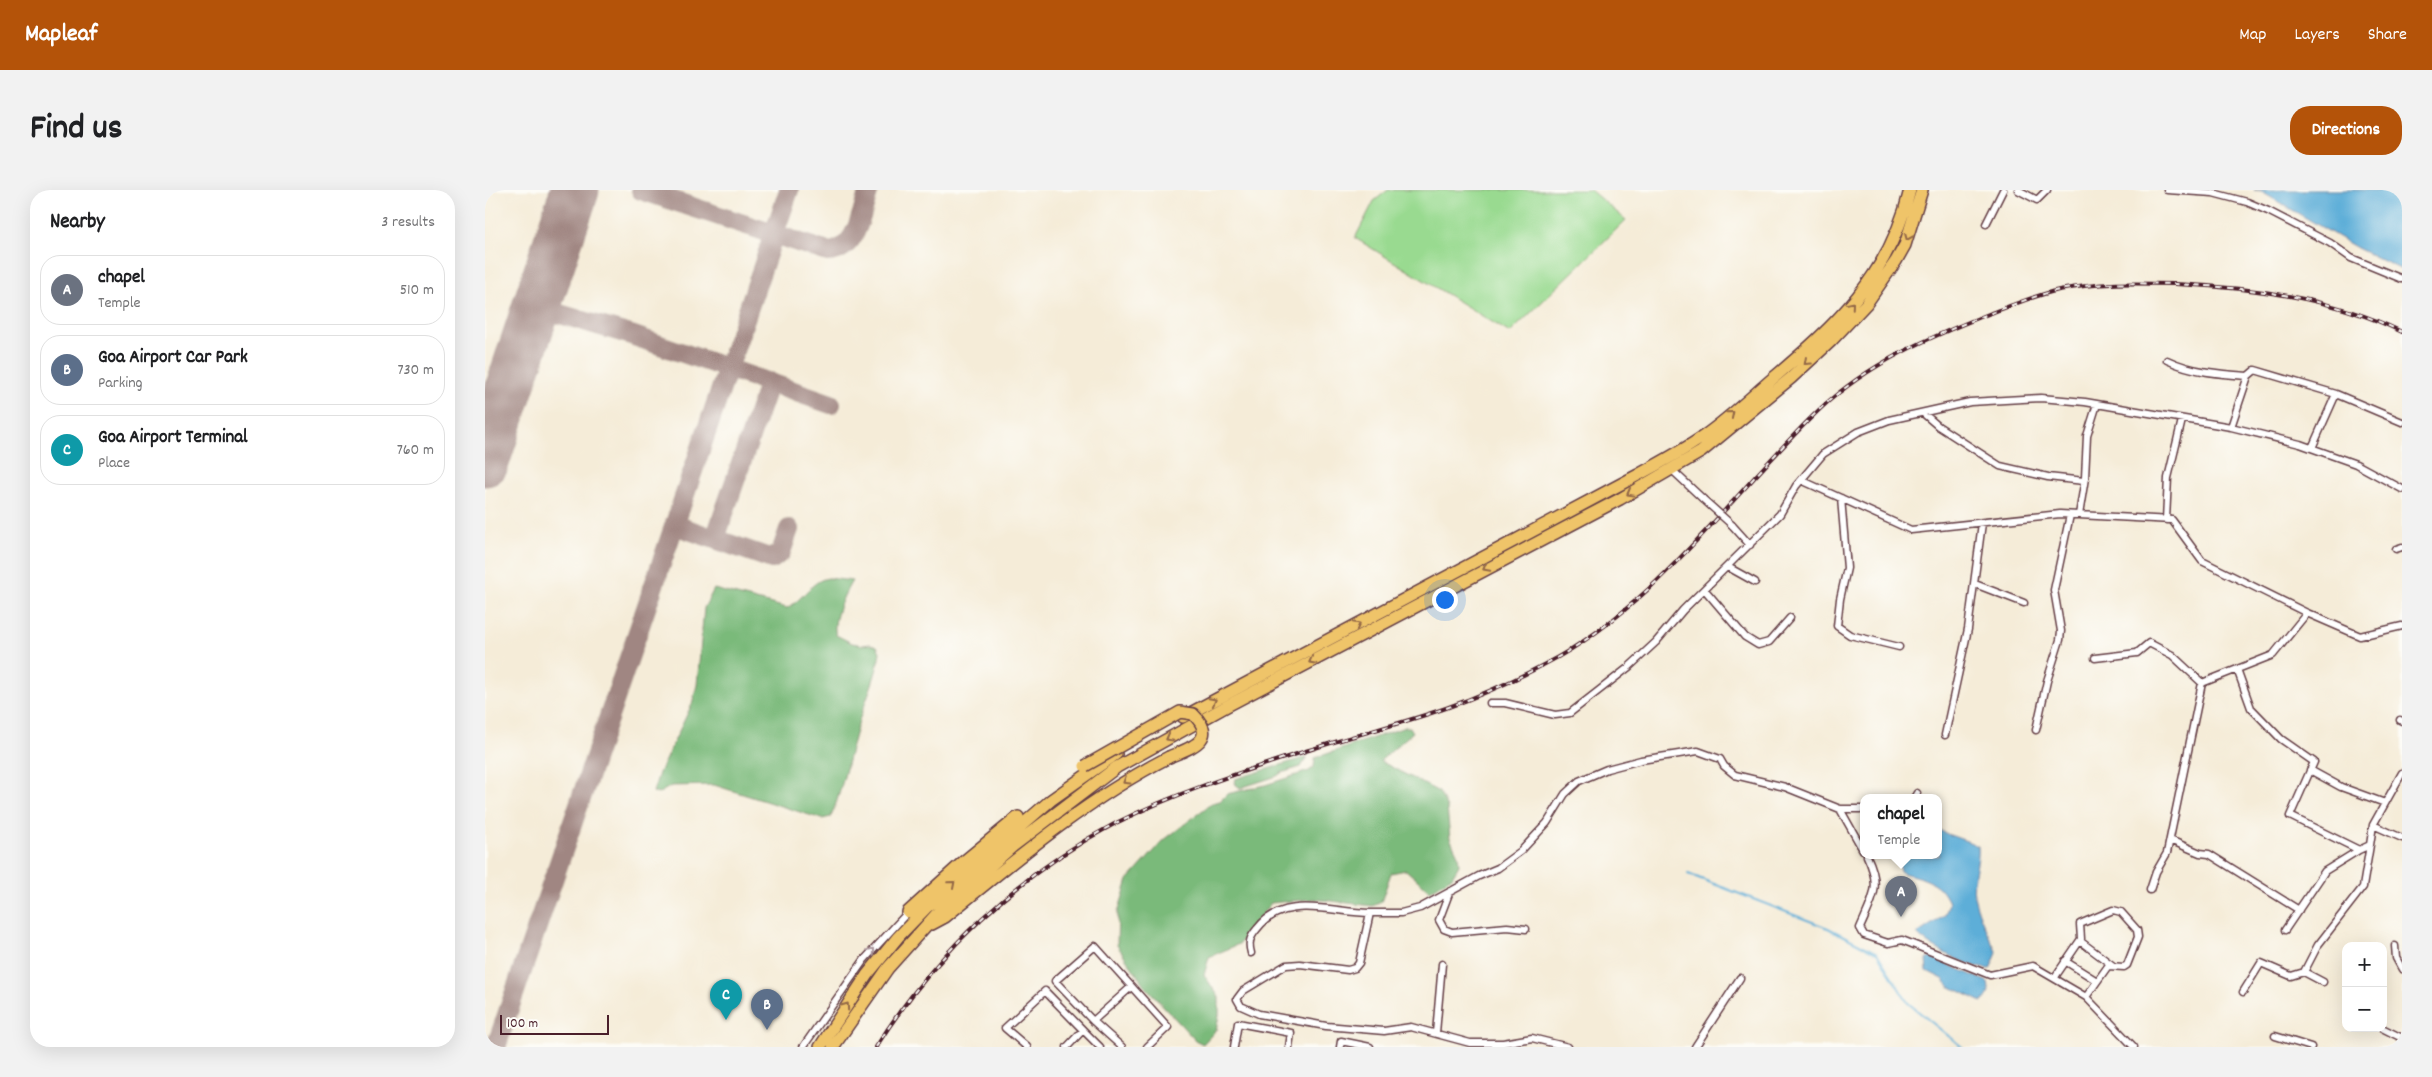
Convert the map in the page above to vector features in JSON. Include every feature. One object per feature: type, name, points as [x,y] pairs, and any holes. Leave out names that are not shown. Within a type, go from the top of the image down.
[{"type":"highway","points":[[820,1047],[867,974],[909,925],[949,886],[1051,800],[1093,769],[1128,746],[1659,464],[1712,429],[1817,340],[1839,318],[1878,269],[1897,235],[1910,190]]},
{"type":"highway","points":[[833,1047],[888,968],[968,884],[1013,846],[1117,767],[1227,706],[1673,470],[1701,452],[1752,410],[1849,323],[1882,283],[1896,261],[1912,228],[1922,190]]},
{"type":"highway","points":[[908,912],[962,862],[1085,766],[1180,712],[1189,712],[1198,718],[1204,734],[1198,744],[1124,782],[1085,807],[1025,852],[945,917],[926,926]]},
{"type":"highway","points":[[906,899],[909,925]]},
{"type":"street","points":[[1986,224],[2003,190]]},
{"type":"street","points":[[2018,190],[2037,200],[2047,190]]},
{"type":"street","points":[[2167,190],[2213,193],[2240,200],[2269,211],[2330,243],[2351,258],[2402,280]]},
{"type":"street","points":[[2167,360],[2180,366],[2223,374],[2248,376]]},
{"type":"street","points":[[2231,427],[2248,376],[2255,370],[2336,394],[2402,422]]},
{"type":"street","points":[[2312,448],[2336,394]]},
{"type":"street","points":[[1490,703],[1505,704],[1555,714],[1570,713],[1629,667],[1750,545],[1780,514],[1801,480],[1823,454],[1858,432],[1889,420],[1970,402],[2041,398],[2097,404],[2231,427],[2312,448],[2356,464],[2402,489]]},
{"type":"street","points":[[2079,515],[2084,481],[2087,436],[2097,404]]},
{"type":"street","points":[[1923,413],[1938,426],[2000,466],[2048,477],[2084,481]]},
{"type":"street","points":[[2167,520],[2168,478],[2182,420]]},
{"type":"street","points":[[1659,464],[1673,470],[1732,525],[1750,545]]},
{"type":"street","points":[[1801,480],[1911,530],[2070,515],[2172,520],[2202,561],[2307,613],[2360,636],[2402,626]]},
{"type":"street","points":[[1841,498],[1847,568],[1840,599],[1837,626],[1850,635],[1899,647]]},
{"type":"street","points":[[2036,730],[2047,681],[2060,640],[2061,630],[2054,590],[2070,515]]},
{"type":"street","points":[[1945,734],[1969,629],[1982,523]]},
{"type":"street","points":[[1728,567],[1755,582]]},
{"type":"street","points":[[1975,584],[2024,603]]},
{"type":"street","points":[[1705,590],[1745,638],[1758,645],[1769,642],[1790,618]]},
{"type":"street","points":[[2202,683],[2273,656],[2307,613]]},
{"type":"street","points":[[2095,658],[2137,653],[2149,643],[2172,655],[2202,683]]},
{"type":"street","points":[[2237,669],[2251,708],[2281,739],[2314,762],[2290,816],[2359,850]]},
{"type":"street","points":[[2150,890],[2155,872],[2167,853],[2202,683]]},
{"type":"street","points":[[1251,954],[1249,946],[1254,933],[1261,924],[1277,914],[1306,906],[1369,913],[1401,913],[1421,908],[1450,890],[1499,868],[1521,851],[1547,823],[1565,794],[1579,781],[1607,769],[1641,760],[1698,751],[1720,759],[1724,766],[1735,775],[1785,787],[1840,809],[1860,809]]},
{"type":"street","points":[[2310,770],[2341,787],[2385,803]]},
{"type":"street","points":[[2304,972],[2318,945],[2363,887],[2373,825],[2402,773]]},
{"type":"street","points":[[1840,809],[1860,845]]},
{"type":"street","points":[[2373,825],[2402,838]]},
{"type":"street","points":[[2170,840],[2200,853],[2209,854],[2299,910]]},
{"type":"street","points":[[2285,930],[2325,871],[2370,845]]},
{"type":"street","points":[[1868,859],[1875,875],[1873,896],[1860,928],[1864,935],[1888,943],[1902,940],[1990,975],[2033,966],[2055,977],[2086,997],[2133,1047]]},
{"type":"street","points":[[1450,890],[1439,920],[1444,929],[1451,932],[1507,927],[1526,929]]},
{"type":"street","points":[[2055,977],[2080,941],[2080,924],[2113,910],[2121,912],[2137,930],[2138,937],[2127,965],[2124,967],[2112,965],[2080,941]]},
{"type":"street","points":[[803,1047],[864,960],[908,912]]},
{"type":"street","points":[[1369,913],[1359,963],[1355,968],[1348,970],[1300,964],[1286,965],[1243,991],[1237,999],[1241,1006],[1259,1014],[1299,1022],[1384,1031],[1411,1027],[1436,1033],[1467,1045],[1503,1043],[1532,1038],[1569,1047]]},
{"type":"street","points":[[1121,1047],[1055,981],[1095,946],[1167,1026],[1147,1047]]},
{"type":"street","points":[[2395,946],[2396,958],[2402,969]]},
{"type":"street","points":[[2065,961],[2097,981]]},
{"type":"street","points":[[2243,992],[2261,963],[2291,976],[2304,972],[2323,982]]},
{"type":"street","points":[[1436,1033],[1442,964]]},
{"type":"street","points":[[2086,997],[2108,966],[2112,965]]},
{"type":"street","points":[[1695,1047],[1740,978]]},
{"type":"street","points":[[1093,1021],[1131,987]]},
{"type":"street","points":[[1027,1047],[1005,1028],[1045,991],[1100,1047]]},
{"type":"street","points":[[1234,1047],[1237,1023],[1291,1033],[1289,1047]]},
{"type":"street","points":[[1067,1047],[1083,1030]]},
{"type":"street","points":[[2387,1030],[2402,1038]]},
{"type":"street","points":[[2275,1036],[2311,1047]]},
{"type":"street","points":[[1340,1047],[1341,1041],[1370,1047]]},
{"type":"green space","points":[[1388,190],[1590,190],[1626,220],[1510,333],[1355,238],[1374,201]]},
{"type":"green space","points":[[829,578],[852,581],[837,615],[835,622],[836,635],[852,643],[877,646],[880,652],[874,678],[856,730],[831,817],[822,819],[714,785],[671,786],[658,794],[653,792],[659,773],[692,704],[697,685],[704,608],[714,589],[787,608],[817,582]]},
{"type":"green space","points":[[1405,727],[1410,727],[1413,732],[1380,761],[1439,792],[1447,808],[1450,838],[1458,855],[1459,865],[1452,877],[1430,891],[1406,870],[1391,873],[1381,902],[1373,906],[1314,899],[1271,903],[1239,944],[1209,957],[1204,975],[1219,997],[1219,1015],[1216,1030],[1203,1044],[1195,1040],[1144,985],[1117,945],[1118,912],[1128,880],[1164,840],[1212,803],[1220,801],[1227,794],[1265,785],[1309,771],[1314,767],[1315,758]]},
{"type":"green space","points":[[1307,757],[1301,767],[1277,776],[1240,788],[1234,783],[1235,779]]},
{"type":"water","points":[[2254,190],[2402,190],[2402,270],[2357,248],[2260,191]]},
{"type":"water","points":[[1942,831],[1978,846],[1973,890],[1981,918],[1997,953],[1990,969],[1973,965],[1951,956],[1931,945],[1917,934],[1945,915],[1949,903],[1936,885],[1925,879],[1900,871],[1898,859],[1942,859]]},
{"type":"water","points":[[1931,957],[1988,982],[1988,996],[1982,1002],[1949,986],[1943,979],[1927,971],[1926,960]]},
{"type":"waterway","points":[[1688,874],[1828,928],[1877,953],[1908,1003],[1962,1047]]},
{"type":"taxiway","points":[[641,190],[828,252],[838,250],[852,238],[869,190]]},
{"type":"taxiway","points":[[496,1047],[789,190]]},
{"type":"taxiway","points":[[536,307],[631,335],[831,404]]},
{"type":"taxiway","points":[[715,539],[769,382]]},
{"type":"taxiway","points":[[675,525],[772,559],[781,552],[789,529]]},
{"type":"runway","points":[[485,462],[575,190]]},
{"type":"railway","points":[[876,1047],[924,980],[981,919],[1045,867],[1116,823],[1163,801],[1211,783],[1326,745],[1429,714],[1471,698],[1545,664],[1585,640],[1622,612],[1657,581],[1820,409],[1859,378],[1923,342],[1991,313],[2059,290],[2074,287],[2146,283],[2233,288],[2291,296],[2348,310],[2402,332]]},
{"type":"place","name":"chapel","points":[[1901,917]]},
{"type":"place","name":"Goa Airport Terminal","points":[[726,1020]]},
{"type":"place","name":"Goa Airport Car Park","points":[[767,1030]]}]
